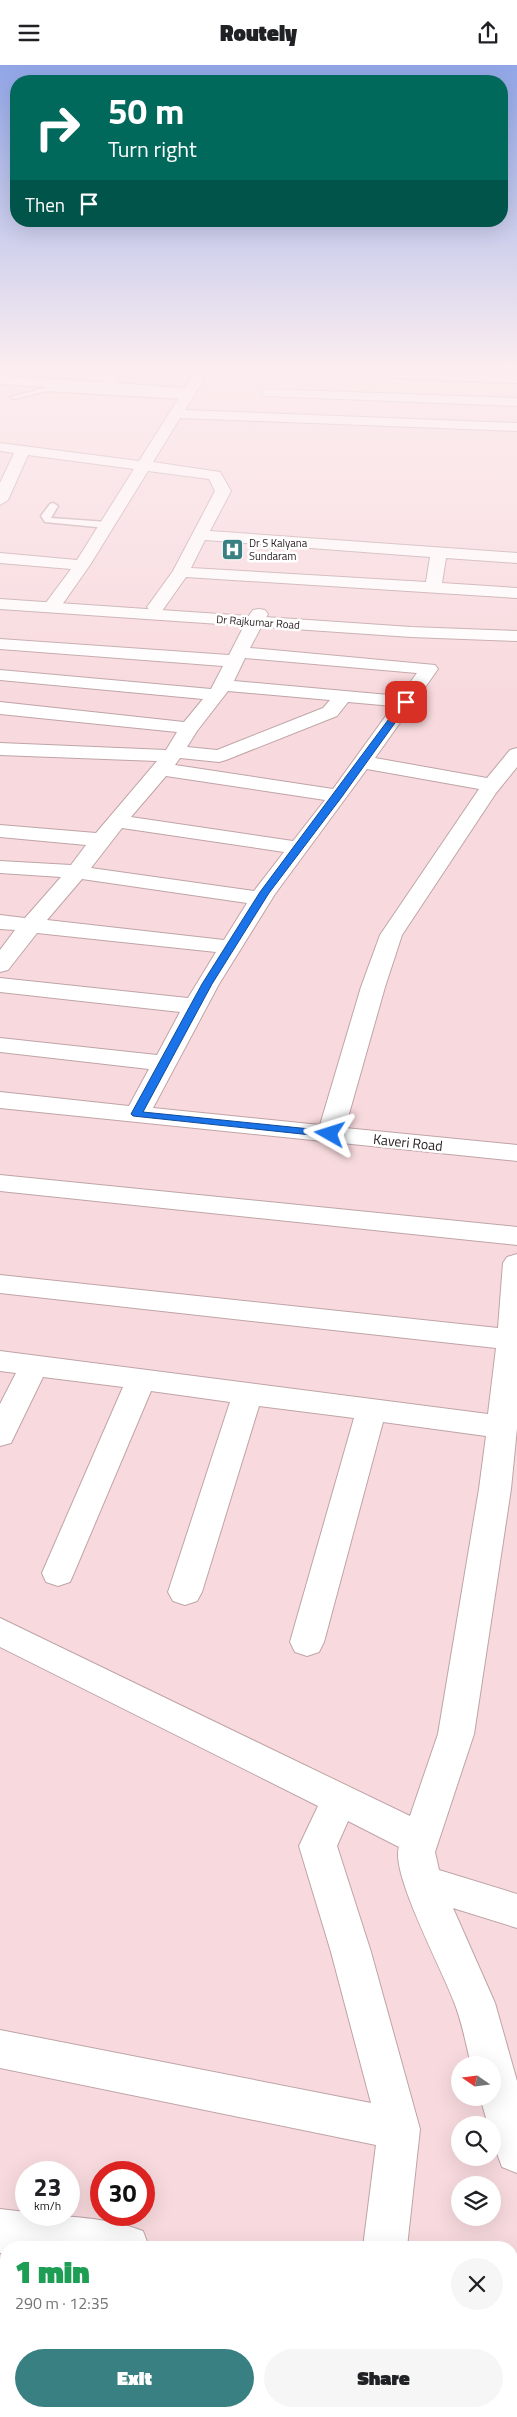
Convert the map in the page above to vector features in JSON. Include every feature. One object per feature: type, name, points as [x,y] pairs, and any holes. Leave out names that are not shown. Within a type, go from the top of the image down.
[{"type":"street","points":[[0,500],[11,476]]},
{"type":"street","points":[[54,604],[82,565],[138,476]]},
{"type":"street","points":[[156,607],[181,572],[223,491],[215,476]]},
{"type":"street","points":[[200,535],[517,558]]},
{"type":"street","points":[[433,587],[439,553]]},
{"type":"street","points":[[0,558],[82,565]]},
{"type":"street","points":[[181,572],[517,593]]},
{"type":"street","name":"Dr Rajkumar Road","points":[[0,597],[54,604],[257,617],[415,625],[517,627]]},
{"type":"street","name":"Dr Rajkumar Road","points":[[0,605],[54,604],[156,607],[411,632],[517,636]]},
{"type":"street","points":[[0,965],[30,925],[77,872],[116,821],[170,759],[189,729],[220,690],[257,617]]},
{"type":"street","points":[[0,644],[237,656],[429,669],[261,899],[195,1007],[137,1114]]},
{"type":"street","points":[[0,675],[220,690],[343,696],[406,702]]},
{"type":"street","points":[[0,749],[170,759],[219,756],[330,712],[343,696]]},
{"type":"street","points":[[0,708],[189,729]]},
{"type":"street","points":[[330,1134],[373,987],[391,935],[425,881],[517,754]]},
{"type":"street","points":[[170,759],[338,796]]},
{"type":"street","points":[[362,763],[493,785]]},
{"type":"street","points":[[116,821],[299,848]]},
{"type":"street","points":[[0,831],[101,840]]},
{"type":"street","points":[[0,867],[77,872],[261,899]]},
{"type":"street","points":[[0,922],[230,947]]},
{"type":"street","points":[[0,985],[195,1007]]},
{"type":"street","points":[[0,1045],[164,1063]]},
{"type":"street","name":"Kaveri Road","points":[[0,1100],[517,1153]]},
{"type":"street","points":[[0,1183],[517,1236]]},
{"type":"street","points":[[490,2056],[475,2003],[422,1882],[416,1851],[456,1734],[496,1489],[502,1427],[515,1339],[517,1263]]},
{"type":"street","points":[[0,1284],[515,1339]]},
{"type":"street","points":[[0,1361],[502,1427]]},
{"type":"street","points":[[0,1435],[34,1366]]},
{"type":"street","points":[[58,1573],[141,1380]]},
{"type":"street","points":[[185,1592],[248,1394]]},
{"type":"street","points":[[307,1642],[371,1410]]},
{"type":"street","points":[[0,1631],[420,1839]]},
{"type":"street","points":[[339,1799],[318,1846],[351,1952],[399,2129],[386,2241]]},
{"type":"street","points":[[422,1882],[517,1911]]},
{"type":"street","points":[[0,2049],[399,2129]]},
{"type":"street","points":[[501,2096],[517,2152]]},
{"type":"street","points":[[0,2231],[79,2241]]},
{"type":"lane","points":[[53,506],[46,516],[48,520],[107,525]]},
{"type":"place","name":"Dr S Kalyana Sundaram","points":[[233,549]]},
{"type":"route","points":[[330,1134],[137,1114],[207,984],[265,892],[406,702]]}]
